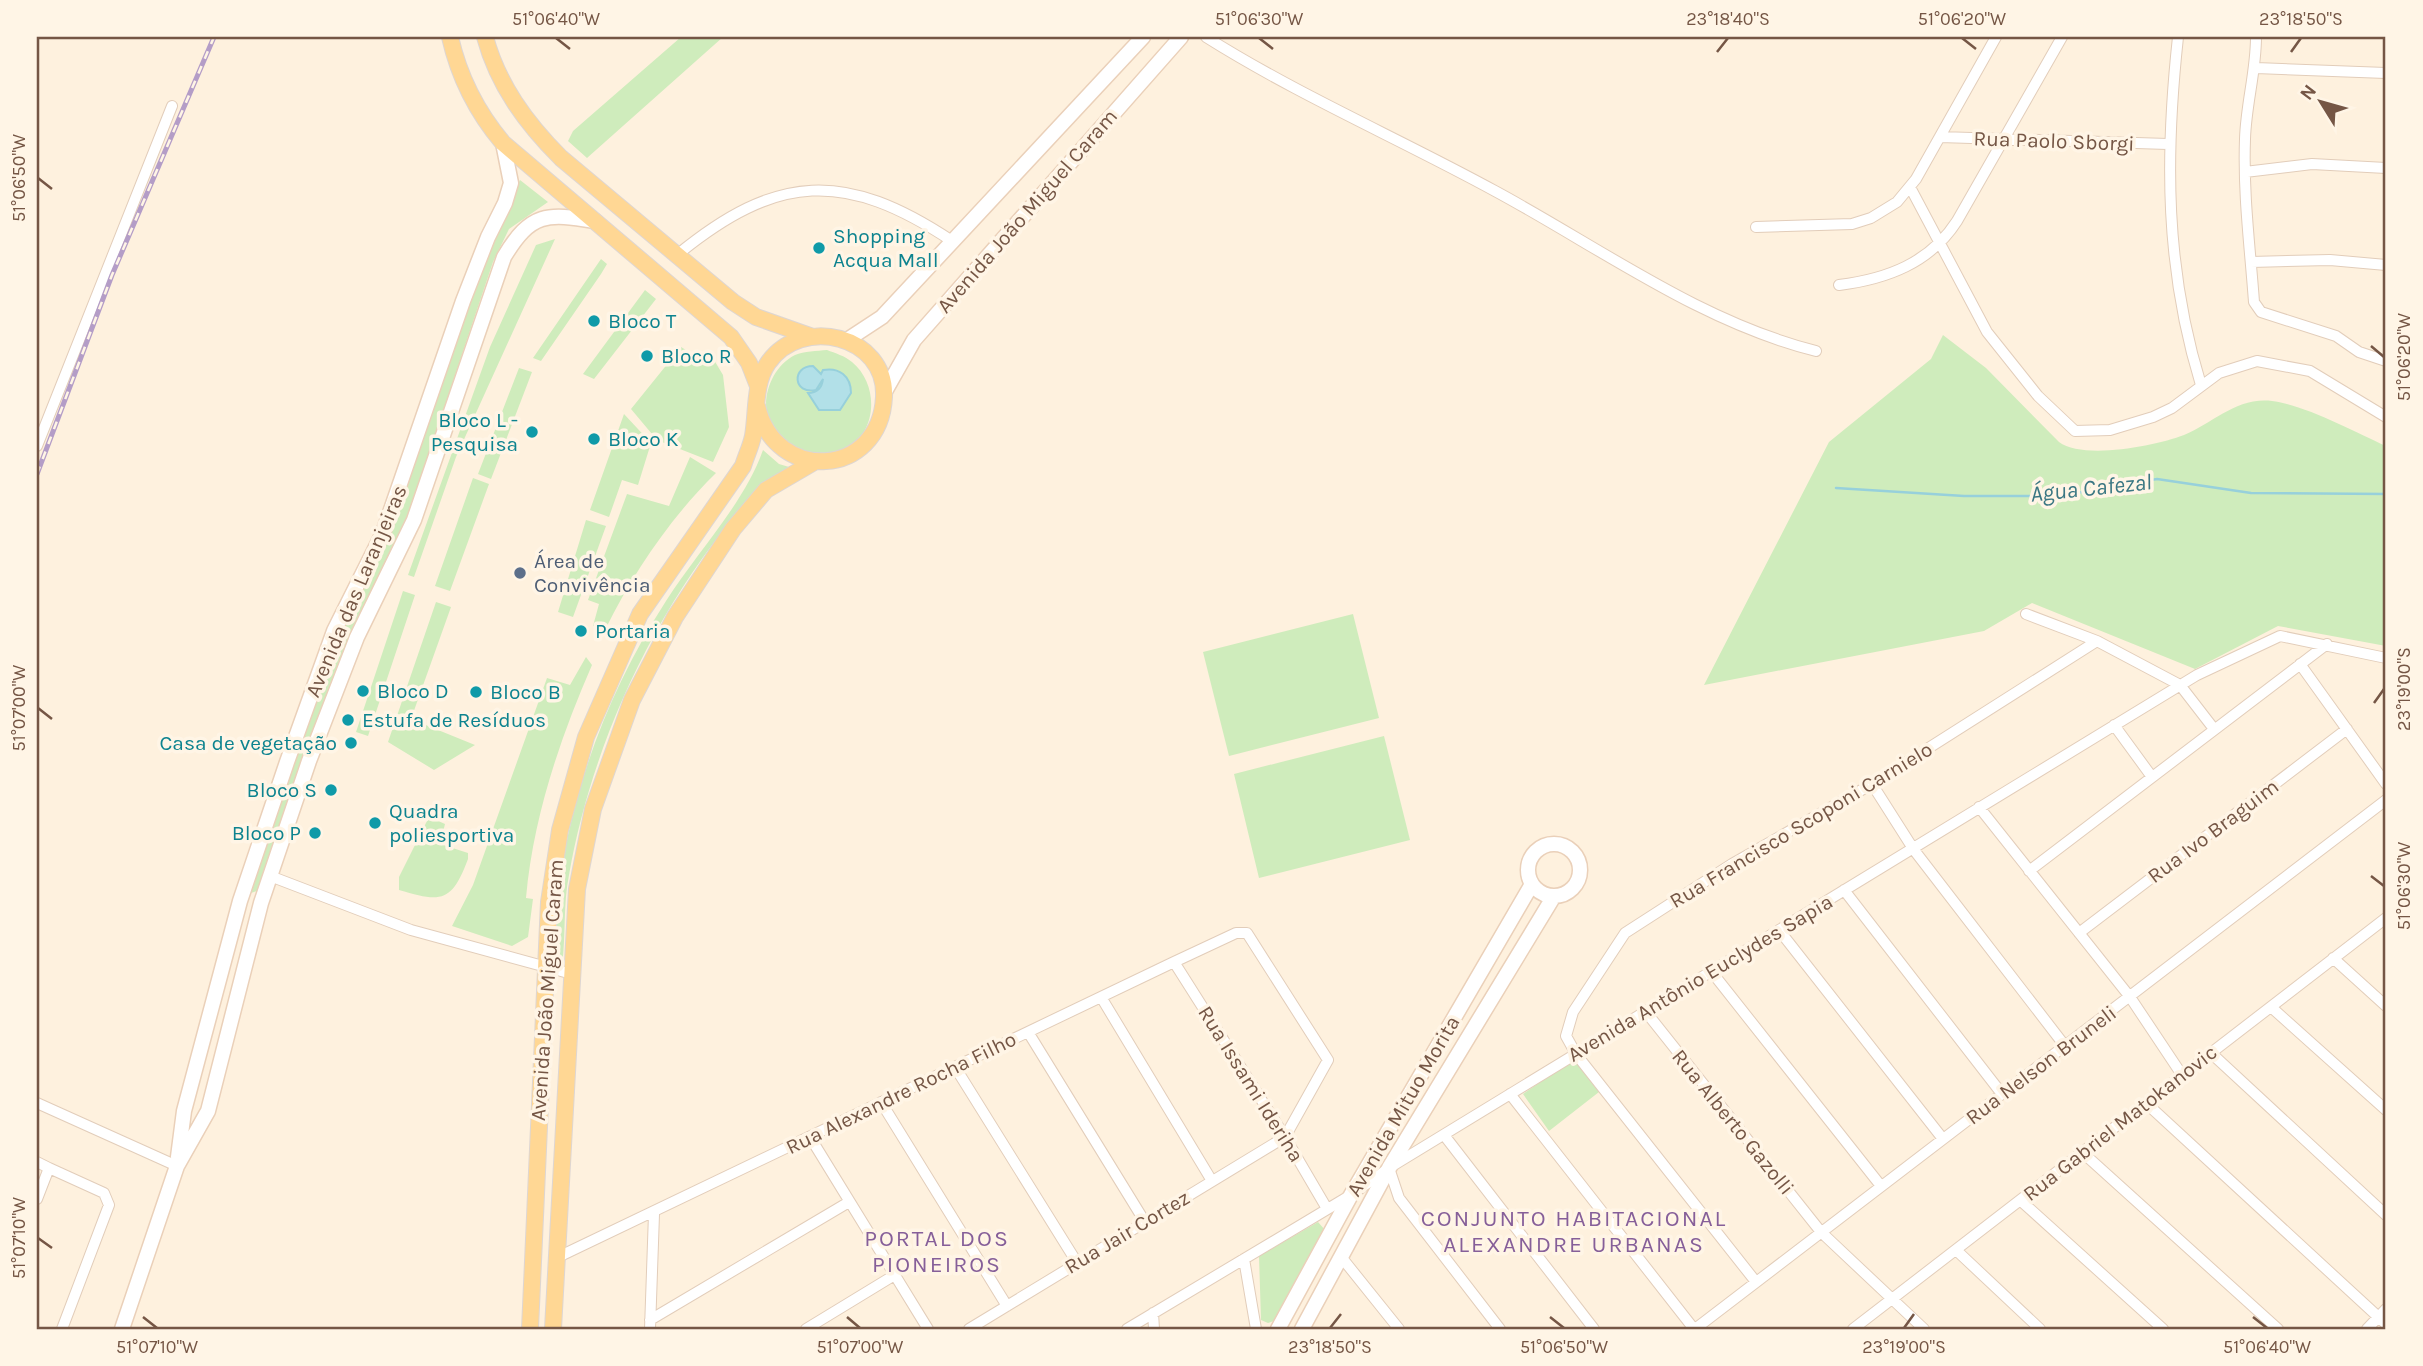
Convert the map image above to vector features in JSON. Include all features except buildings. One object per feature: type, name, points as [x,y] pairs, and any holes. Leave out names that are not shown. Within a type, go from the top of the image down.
[{"type":"main road","points":[[450,37],[466,89],[485,122],[503,143],[731,337],[749,363],[758,386]]},
{"type":"main road","points":[[485,37],[509,95],[536,133],[561,158],[750,313],[810,336]]},
{"type":"main road","points":[[822,335],[846,340],[868,356],[879,372],[884,393],[880,420],[865,443],[850,455],[833,461],[814,462],[800,459],[775,443],[766,432],[757,405],[758,386],[773,356],[790,343],[810,336],[822,335]]},
{"type":"main road","name":"Avenida João Miguel Caram","points":[[530,1329],[545,968],[549,902],[559,830],[586,737],[640,614],[743,466],[752,440],[757,405]]},
{"type":"main road","name":"Avenida João Miguel Caram","points":[[553,1329],[576,890],[593,809],[632,700],[675,617],[733,529],[766,490],[814,462]]},
{"type":"street","name":"Avenida João Miguel Caram","points":[[846,340],[882,317],[1143,37]]},
{"type":"street","name":"Avenida João Miguel Caram","points":[[884,393],[914,340],[1181,37]]},
{"type":"street","points":[[1206,37],[1496,191],[1679,296],[1760,334],[1816,351]]},
{"type":"street","points":[[1756,227],[1828,226],[1862,221],[1889,208],[1910,187],[1996,37]]},
{"type":"street","points":[[1839,285],[1872,279],[1902,269],[1941,244],[2062,37]]},
{"type":"street","points":[[2178,37],[2168,144],[2175,277],[2186,336],[2201,385]]},
{"type":"street","points":[[2256,37],[2256,68],[2246,123],[2245,172],[2254,302],[2261,312],[2329,333],[2359,352],[2386,360]]},
{"type":"street","points":[[2256,68],[2386,73]]},
{"type":"street","points":[[37,446],[172,106]]},
{"type":"street","name":"Rua Paolo Sborgi","points":[[1940,137],[2168,144]]},
{"type":"street","name":"Avenida das Laranjeiras","points":[[177,1166],[184,1111],[240,901],[334,631],[383,533],[463,301],[488,237],[505,203],[511,183],[503,143]]},
{"type":"street","points":[[2245,172],[2312,164],[2386,168]]},
{"type":"street","points":[[1910,187],[1987,332],[2026,382],[2070,429],[2093,432],[2130,425],[2172,408],[2201,385],[2241,364],[2264,361],[2285,364],[2321,377],[2386,417]]},
{"type":"street","points":[[677,255],[705,232],[767,200],[790,193],[824,190],[859,193],[883,202],[909,213],[952,241]]},
{"type":"street","name":"Avenida das Laranjeiras","points":[[122,1329],[177,1166],[208,1111],[270,876],[309,761],[357,637],[414,520],[504,257],[519,232],[539,219],[554,214],[597,221]]},
{"type":"street","points":[[2251,262],[2330,260],[2386,265]]},
{"type":"street","points":[[2026,614],[2096,641],[2180,685],[2214,729]]},
{"type":"street","name":"Avenida Antônio Euclydes Sapia","points":[[1126,1329],[1325,1208],[1351,1195],[1389,1168],[1914,850],[1979,807],[2180,685],[2280,636],[2327,644]]},
{"type":"street","name":"Rua Francisco Scoponi Carnielo","points":[[1576,1054],[1566,1036],[1566,1027],[1625,933],[1732,864],[1872,784],[2096,641]]},
{"type":"street","points":[[2029,871],[2327,644],[2386,658]]},
{"type":"street","points":[[2300,664],[2386,784]]},
{"type":"street","points":[[2114,725],[2152,777]]},
{"type":"street","name":"Rua Ivo Braguim","points":[[2079,933],[2347,729]]},
{"type":"street","points":[[1872,784],[1914,850],[2065,1046]]},
{"type":"street","name":"Rua Nelson Bruneli","points":[[1695,1329],[2386,800]]},
{"type":"street","points":[[1979,807],[2130,997],[2182,1075]]},
{"type":"street","points":[[1550,844],[1568,848],[1580,867],[1577,881],[1566,893],[1554,896],[1540,892],[1532,884],[1528,871],[1530,859],[1539,848],[1550,844]]},
{"type":"street","points":[[270,876],[411,930],[572,974]]},
{"type":"street","name":"Avenida Mituo Morita","points":[[1278,1329],[1351,1195],[1532,884]]},
{"type":"street","points":[[1844,890],[2002,1094]]},
{"type":"street","name":"Avenida Mituo Morita","points":[[1302,1329],[1389,1168],[1554,896]]},
{"type":"street","name":"Rua Gabriel Matokanovic","points":[[1853,1329],[2386,918]]},
{"type":"street","points":[[1779,930],[1943,1139]]},
{"type":"street","name":"Rua Alexandre Rocha Filho","points":[[556,1258],[1237,933],[1247,933],[1328,1060],[1285,1137]]},
{"type":"street","points":[[2333,958],[2386,1006]]},
{"type":"street","name":"Rua Issami Ideriha","points":[[1174,962],[1285,1137],[1325,1208]]},
{"type":"street","points":[[1712,971],[1881,1186]]},
{"type":"street","points":[[1101,997],[1212,1181]]},
{"type":"street","points":[[2271,1007],[2386,1110]]},
{"type":"street","name":"Rua Alberto Gazolli","points":[[1646,1012],[1821,1232],[1924,1329]]},
{"type":"street","points":[[1028,1032],[1145,1222]]},
{"type":"street","points":[[2211,1053],[2386,1216]]},
{"type":"street","points":[[1576,1054],[1756,1283]]},
{"type":"street","points":[[955,1067],[1076,1261]]},
{"type":"street","points":[[1510,1094],[1695,1329]]},
{"type":"street","points":[[881,1102],[1007,1306]]},
{"type":"street","points":[[37,1103],[177,1166]]},
{"type":"street","points":[[2146,1103],[2384,1316],[2367,1329]]},
{"type":"street","points":[[1444,1135],[1594,1329]]},
{"type":"street","points":[[810,1137],[928,1329]]},
{"type":"street","name":"Rua Jair Cortez","points":[[969,1329],[1076,1261],[1285,1137]]},
{"type":"street","points":[[2082,1152],[2278,1329]]},
{"type":"street","points":[[37,1162],[104,1193],[109,1205],[62,1329]]},
{"type":"street","points":[[37,1199],[49,1168]]},
{"type":"street","points":[[1389,1168],[1399,1198],[1500,1329]]},
{"type":"street","points":[[2020,1200],[2163,1329]]},
{"type":"street","points":[[650,1324],[849,1202]]},
{"type":"street","points":[[650,1324],[654,1213]]},
{"type":"street","points":[[1956,1250],[2040,1329]]},
{"type":"street","points":[[1342,1258],[1399,1329]]},
{"type":"street","points":[[1244,1259],[1256,1329]]},
{"type":"street","points":[[806,1329],[893,1276]]},
{"type":"street","points":[[1153,1313],[1154,1329]]},
{"type":"green space","points":[[681,37],[723,37],[587,158],[568,141],[573,131]]},
{"type":"green space","points":[[520,180],[548,202],[509,229],[493,262],[407,519],[352,629],[260,890],[251,893],[304,724],[365,558],[495,230]]},
{"type":"green space","points":[[555,239],[456,457],[414,577],[408,575],[490,347],[536,245]]},
{"type":"green space","points":[[601,259],[607,264],[601,274],[541,361],[533,358]]},
{"type":"green space","points":[[645,290],[656,299],[594,379],[583,374]]},
{"type":"green space","points":[[1943,335],[1986,368],[2059,442],[2070,447],[2102,451],[2156,443],[2184,435],[2236,407],[2259,401],[2272,401],[2299,408],[2386,446],[2386,646],[2278,626],[2195,669],[2032,603],[1984,631],[1704,685],[1829,442],[1931,359]]},
{"type":"green space","points":[[681,347],[702,360],[711,355],[723,375],[729,427],[713,462],[657,440],[631,409]]},
{"type":"green space","points":[[827,350],[849,360],[861,372],[868,384],[871,410],[862,435],[853,445],[841,452],[809,457],[777,435],[767,415],[766,403],[771,380],[785,362],[795,355]]},
{"type":"green space","points":[[519,368],[532,372],[491,479],[478,474]]},
{"type":"green space","points":[[624,414],[651,443],[638,485],[622,480],[609,517],[590,510]]},
{"type":"green space","points":[[763,450],[779,464],[789,467],[740,510],[676,597],[651,641],[609,732],[579,827],[567,886],[562,965],[555,964],[552,961],[555,913],[562,865],[572,819],[600,729],[641,642],[678,583],[732,509],[755,470]]},
{"type":"green space","points":[[690,457],[716,473],[668,527],[628,588],[605,630],[593,626],[599,604],[588,600],[627,494],[669,506]]},
{"type":"green space","points":[[473,478],[489,484],[450,591],[435,586]]},
{"type":"green space","points":[[586,520],[606,526],[573,617],[558,612]]},
{"type":"green space","points":[[403,591],[415,595],[368,736],[356,732]]},
{"type":"green space","points":[[436,602],[451,607],[411,719],[475,745],[434,770],[388,742]]},
{"type":"green space","points":[[1353,614],[1379,718],[1229,756],[1203,652]]},
{"type":"green space","points":[[586,657],[592,665],[559,750],[535,838],[526,898],[533,899],[528,937],[512,946],[452,926],[473,885],[547,678],[570,685]]},
{"type":"green space","points":[[1384,736],[1410,840],[1259,878],[1234,774]]},
{"type":"green space","points":[[429,817],[445,824],[440,844],[468,853],[457,884],[444,895],[436,897],[399,890],[399,877]]},
{"type":"green space","points":[[1574,1059],[1599,1092],[1549,1131],[1523,1094]]},
{"type":"green space","points":[[1318,1222],[1325,1230],[1274,1321],[1268,1323],[1261,1320],[1259,1256]]},
{"type":"water","points":[[813,366],[821,374],[823,370],[829,369],[839,371],[846,377],[851,393],[840,410],[819,410],[808,393],[814,392],[818,389],[823,379],[816,390],[808,390],[799,385],[798,375],[801,370]]},
{"type":"waterway","name":"Água Cafezal","points":[[1836,488],[1964,496],[2059,496],[2157,479],[2251,493],[2386,494]]},
{"type":"railway","points":[[37,474],[112,275],[214,37]]},
{"type":"place","name":"Shopping Acqua Mall","points":[[819,248]]},
{"type":"place","name":"Bloco T","points":[[594,321]]},
{"type":"place","name":"Bloco R","points":[[647,356]]},
{"type":"place","name":"Bloco L - Pesquisa","points":[[532,432]]},
{"type":"place","name":"Bloco K","points":[[594,439]]},
{"type":"place","name":"Área de Convivência","points":[[520,573]]},
{"type":"place","name":"Portaria","points":[[581,631]]},
{"type":"place","name":"Bloco D","points":[[363,691]]},
{"type":"place","name":"Bloco B","points":[[476,692]]},
{"type":"place","name":"Estufa de Resíduos","points":[[348,720]]},
{"type":"place","name":"Casa de vegetação","points":[[351,743]]},
{"type":"place","name":"Bloco S","points":[[331,790]]},
{"type":"place","name":"Quadra poliesportiva","points":[[375,823]]},
{"type":"place","name":"Bloco P","points":[[315,833]]},
{"type":"district","name":"CONJUNTO HABITACIONAL ALEXANDRE URBANAS","points":[[1574,1231]]},
{"type":"district","name":"PORTAL DOS PIONEIROS","points":[[937,1251]]}]
